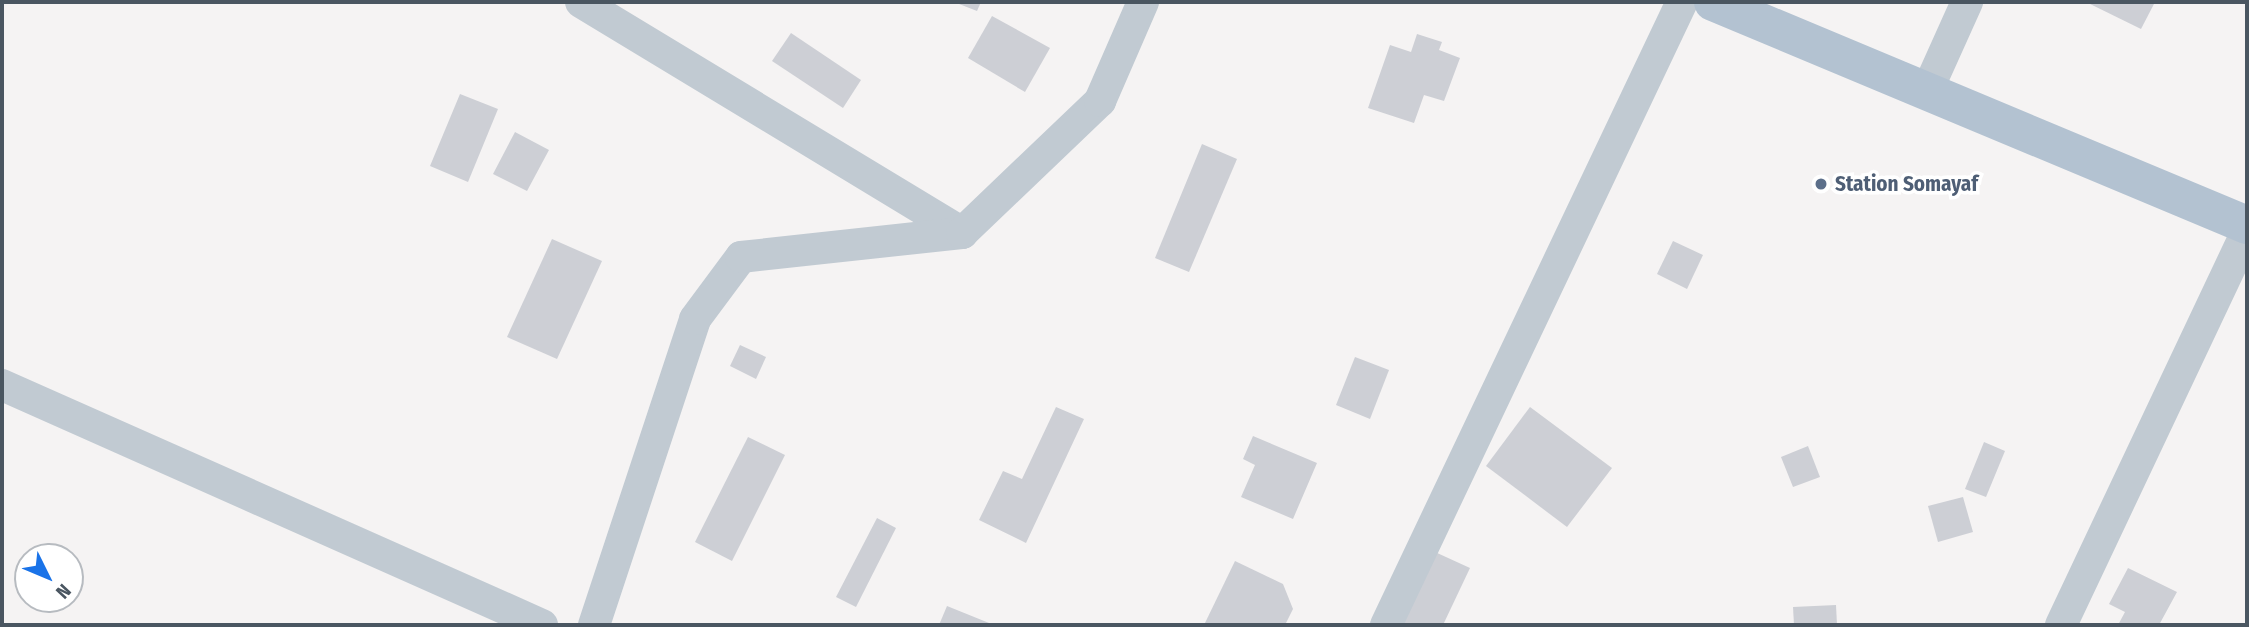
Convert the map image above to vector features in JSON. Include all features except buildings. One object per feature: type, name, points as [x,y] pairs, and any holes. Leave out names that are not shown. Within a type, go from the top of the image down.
[{"type":"main road","points":[[1713,2],[2247,225]]},
{"type":"street","points":[[581,2],[962,233]]},
{"type":"street","points":[[594,625],[695,319],[741,257],[962,233],[1100,102],[1143,2]]},
{"type":"street","points":[[1386,625],[1682,2]]},
{"type":"street","points":[[1927,91],[1967,2]]},
{"type":"street","points":[[2061,625],[2247,231]]},
{"type":"street","points":[[2,386],[542,625]]},
{"type":"place","name":"Station Somayaf","points":[[1821,184]]}]
